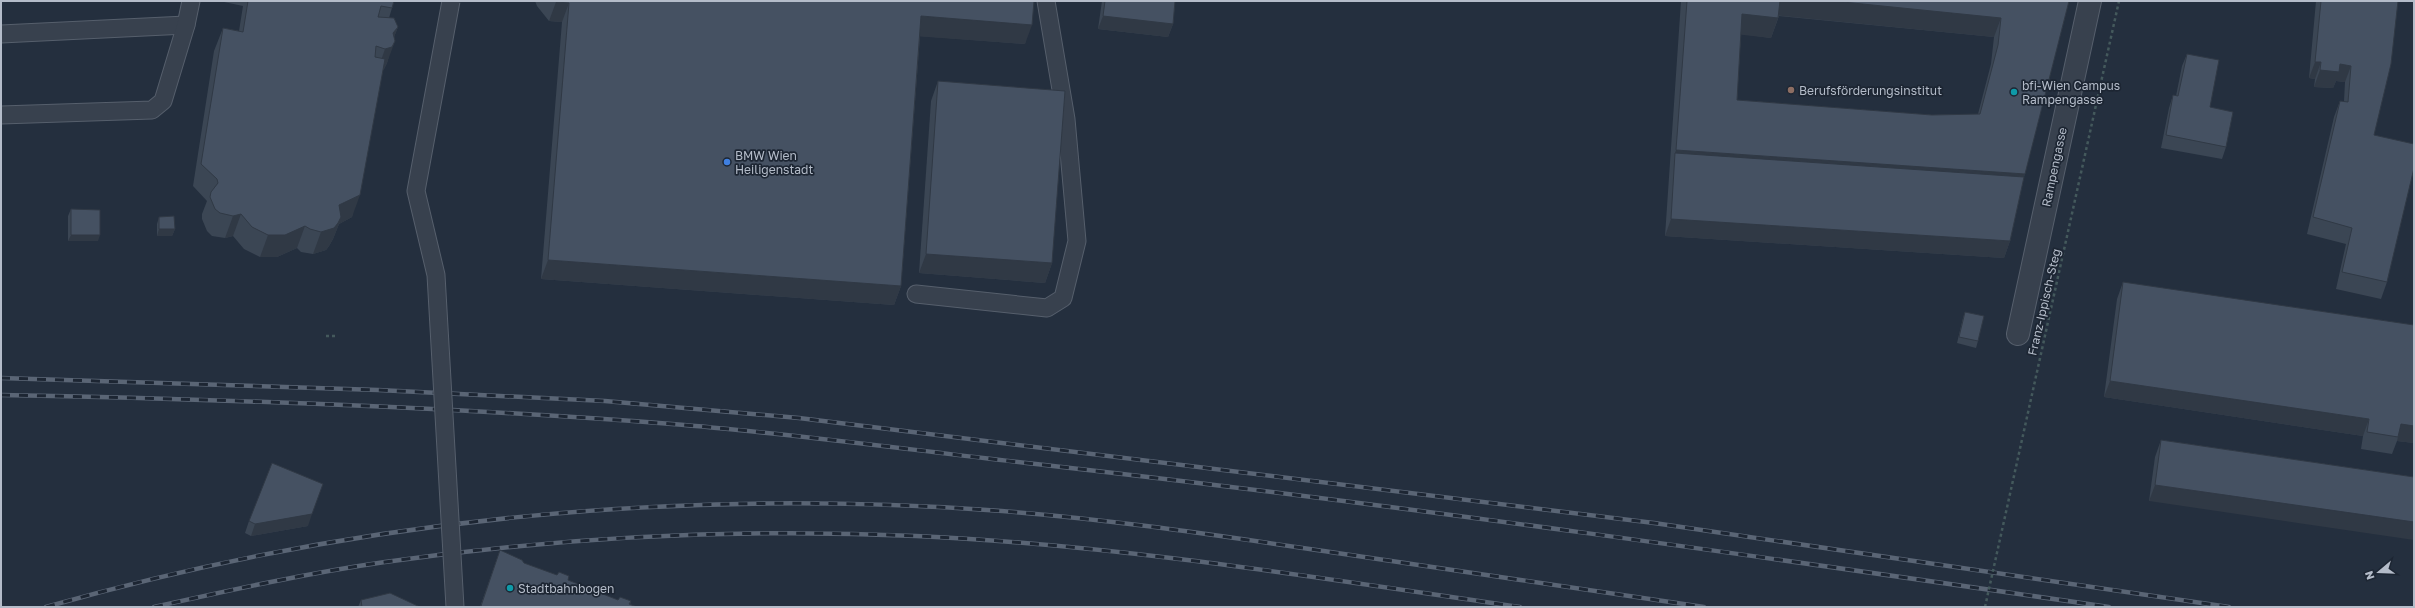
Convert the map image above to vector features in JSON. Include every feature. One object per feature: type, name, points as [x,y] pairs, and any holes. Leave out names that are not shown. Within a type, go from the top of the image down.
[{"type":"street","name":"Rampengasse","points":[[2018,334],[2090,1]]},
{"type":"lane","points":[[1,114],[152,110],[158,107],[164,101],[186,25],[191,1]]},
{"type":"lane","points":[[451,1],[416,191],[436,275],[455,607]]},
{"type":"lane","points":[[916,294],[1046,308],[1063,298],[1077,241],[1066,119],[1046,1]]},
{"type":"lane","points":[[1,34],[186,25]]},
{"type":"path","name":"Franz-Ippisch-Steg","points":[[1985,607],[2119,1]]},
{"type":"path","points":[[326,336],[336,336]]},
{"type":"building","points":[[248,1],[394,1],[392,8],[381,6],[378,17],[394,18],[398,27],[393,33],[395,41],[392,47],[385,49],[376,46],[375,57],[385,59],[360,195],[339,205],[341,217],[334,228],[321,232],[305,226],[285,235],[268,235],[252,227],[241,214],[233,216],[220,213],[215,209],[210,197],[211,192],[218,183],[217,179],[201,164],[223,28],[243,32]]},
{"type":"building","name":"BMW Wien Heiligenstadt","points":[[556,1],[1034,1],[1032,25],[921,16],[901,286],[548,260],[569,3]]},
{"type":"building","points":[[1105,1],[1175,1],[1173,24],[1103,16]]},
{"type":"building","name":"bfi-Wien Campus Rampengasse","points":[[1687,1],[1780,1],[1778,18],[1742,14],[1737,100],[1932,115],[1980,114],[1998,45],[2001,18],[1833,1],[2069,1],[2025,174],[1676,150]]},
{"type":"building","points":[[2321,1],[2398,1],[2391,64],[2374,135],[2414,144],[2414,168],[2387,282],[2342,272],[2352,228],[2313,217],[2340,101],[2348,102],[2351,66],[2340,64],[2339,72],[2320,70],[2321,62],[2315,62]]},
{"type":"building","points":[[2187,54],[2219,60],[2210,107],[2233,112],[2226,147],[2166,135],[2173,95],[2178,96]]},
{"type":"building","points":[[938,81],[1065,91],[1052,263],[926,254]]},
{"type":"building","points":[[1675,153],[2024,177],[2010,241],[1671,219]]},
{"type":"building","points":[[71,209],[100,210],[100,235],[71,235]]},
{"type":"building","points":[[174,216],[175,229],[159,229],[159,217]]},
{"type":"building","points":[[2123,282],[2414,325],[2414,426],[2401,424],[2398,437],[2367,432],[2369,419],[2110,381]]},
{"type":"building","points":[[1965,312],[1984,316],[1978,341],[1959,337]]},
{"type":"building","points":[[2161,440],[2414,477],[2414,522],[2155,485]]},
{"type":"building","points":[[272,463],[323,484],[312,514],[255,524],[249,521]]},
{"type":"building","points":[[500,550],[522,560],[524,563],[557,575],[559,572],[569,576],[568,580],[618,600],[620,597],[631,601],[629,604],[637,607],[481,606]]},
{"type":"building","points":[[390,593],[420,607],[362,607],[361,600]]},
{"type":"railway","points":[[1,378],[378,390],[605,401],[799,418],[1654,523],[2229,607]]},
{"type":"railway","points":[[1,395],[253,401],[420,408],[720,428],[1185,481],[1449,515],[2109,607]]},
{"type":"railway","points":[[46,607],[161,577],[277,552],[394,532],[512,518],[631,508],[750,504],[868,504],[1031,513],[1206,534],[1704,607]]},
{"type":"railway","points":[[154,607],[327,571],[451,553],[583,541],[716,534],[783,533],[916,536],[992,540],[1068,547],[1219,564],[1520,607]]},
{"type":"place","name":"Berufsförderungsinstitut","points":[[1791,90]]},
{"type":"place","name":"bfi-Wien Campus Rampengasse","points":[[2014,92]]},
{"type":"place","name":"BMW Wien Heiligenstadt","points":[[727,162]]},
{"type":"place","name":"Stadtbahnbogen","points":[[510,588]]}]
